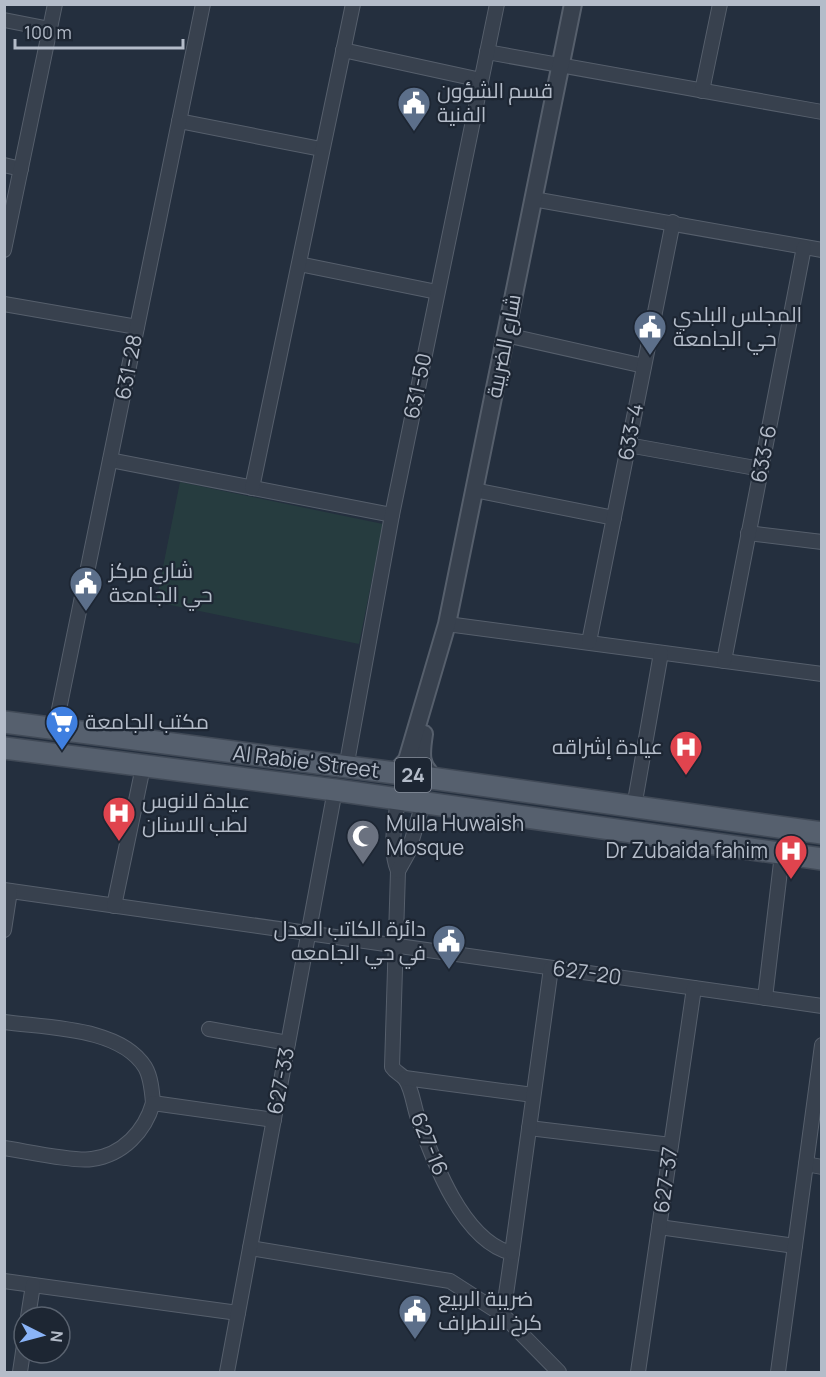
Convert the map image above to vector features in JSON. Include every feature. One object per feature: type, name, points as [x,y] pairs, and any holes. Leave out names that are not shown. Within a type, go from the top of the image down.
[{"type":"main road","name":"Al Rabie' Street","points":[[4,722],[395,773],[822,833]]},
{"type":"main road","name":"Al Rabie' Street","points":[[4,748],[335,790],[822,859]]},
{"type":"street","points":[[4,250],[55,4]]},
{"type":"street","name":"631-28","points":[[56,729],[202,4]]},
{"type":"street","points":[[252,488],[353,4]]},
{"type":"street","name":"631-50","points":[[346,768],[392,515],[497,4]]},
{"type":"street","name":"شارع الضريبة","points":[[395,773],[407,760],[431,686],[447,624],[573,4]]},
{"type":"street","points":[[702,91],[720,4]]},
{"type":"street","points":[[4,20],[50,29]]},
{"type":"street","points":[[343,50],[481,80]]},
{"type":"street","points":[[487,52],[822,112]]},
{"type":"street","points":[[179,121],[321,149]]},
{"type":"street","points":[[4,165],[21,169]]},
{"type":"street","points":[[534,199],[822,250]]},
{"type":"street","name":"633-4","points":[[589,642],[673,222]]},
{"type":"street","name":"633-6","points":[[724,661],[804,247]]},
{"type":"street","points":[[299,264],[437,292]]},
{"type":"street","points":[[4,304],[137,327]]},
{"type":"street","points":[[506,335],[644,366]]},
{"type":"street","points":[[628,446],[761,470]]},
{"type":"street","points":[[110,460],[392,515]]},
{"type":"street","points":[[474,490],[614,518]]},
{"type":"street","points":[[748,533],[822,542]]},
{"type":"street","points":[[447,624],[822,674]]},
{"type":"street","points":[[634,807],[661,653]]},
{"type":"street","name":"شارع الضريبة","points":[[431,686],[420,756],[426,772],[436,779]]},
{"type":"street","points":[[114,906],[143,767]]},
{"type":"street","name":"627-33","points":[[227,1372],[335,790]]},
{"type":"street","name":"627-16","points":[[398,800],[394,852],[398,871],[391,1063],[398,1075],[405,1078],[428,1145],[444,1182],[468,1220],[494,1246],[512,1253]]},
{"type":"street","name":"627-16","points":[[398,871],[408,853],[423,803]]},
{"type":"street","points":[[765,998],[782,854]]},
{"type":"street","points":[[4,930],[7,891]]},
{"type":"street","name":"627-20","points":[[7,891],[822,1006]]},
{"type":"street","points":[[503,1315],[551,968]]},
{"type":"street","name":"627-37","points":[[638,1372],[694,988]]},
{"type":"street","points":[[4,1022],[102,1036],[121,1044],[146,1068],[153,1103],[141,1132],[123,1147],[91,1160],[4,1148]]},
{"type":"street","points":[[209,1029],[288,1043]]},
{"type":"street","points":[[778,1372],[822,1045]]},
{"type":"street","points":[[405,1078],[533,1095]]},
{"type":"street","points":[[153,1103],[274,1120]]},
{"type":"street","points":[[529,1128],[671,1145]]},
{"type":"street","points":[[806,1164],[822,1167]]},
{"type":"street","points":[[659,1227],[795,1246]]},
{"type":"street","points":[[250,1248],[450,1281],[503,1315],[559,1372]]},
{"type":"street","points":[[4,1281],[238,1313]]},
{"type":"street","points":[[30,1305],[33,1285]]},
{"type":"green space","points":[[180,482],[383,524],[359,644],[156,602]]},
{"type":"place","name":"قسم الشؤون الفنية","points":[[414,132]]},
{"type":"place","name":"المجلس البلدي حي الجامعة","points":[[650,356]]},
{"type":"place","name":"شارع مركز حي الجامعة","points":[[86,612]]},
{"type":"place","name":"مكتب الجامعة","points":[[62,751]]},
{"type":"place","name":"عيادة إشراقه","points":[[686,776]]},
{"type":"place","name":"عيادة لانوس لطب الاسنان","points":[[119,842]]},
{"type":"place","name":"Mulla Huwaish Mosque","points":[[363,865]]},
{"type":"place","name":"Dr Zubaida fahim","points":[[791,880]]},
{"type":"place","name":"دائرة الكاتب العدل في حي الجامعه","points":[[449,970]]},
{"type":"place","name":"ضريبة الربيع كرخ الاطراف","points":[[415,1340]]}]
